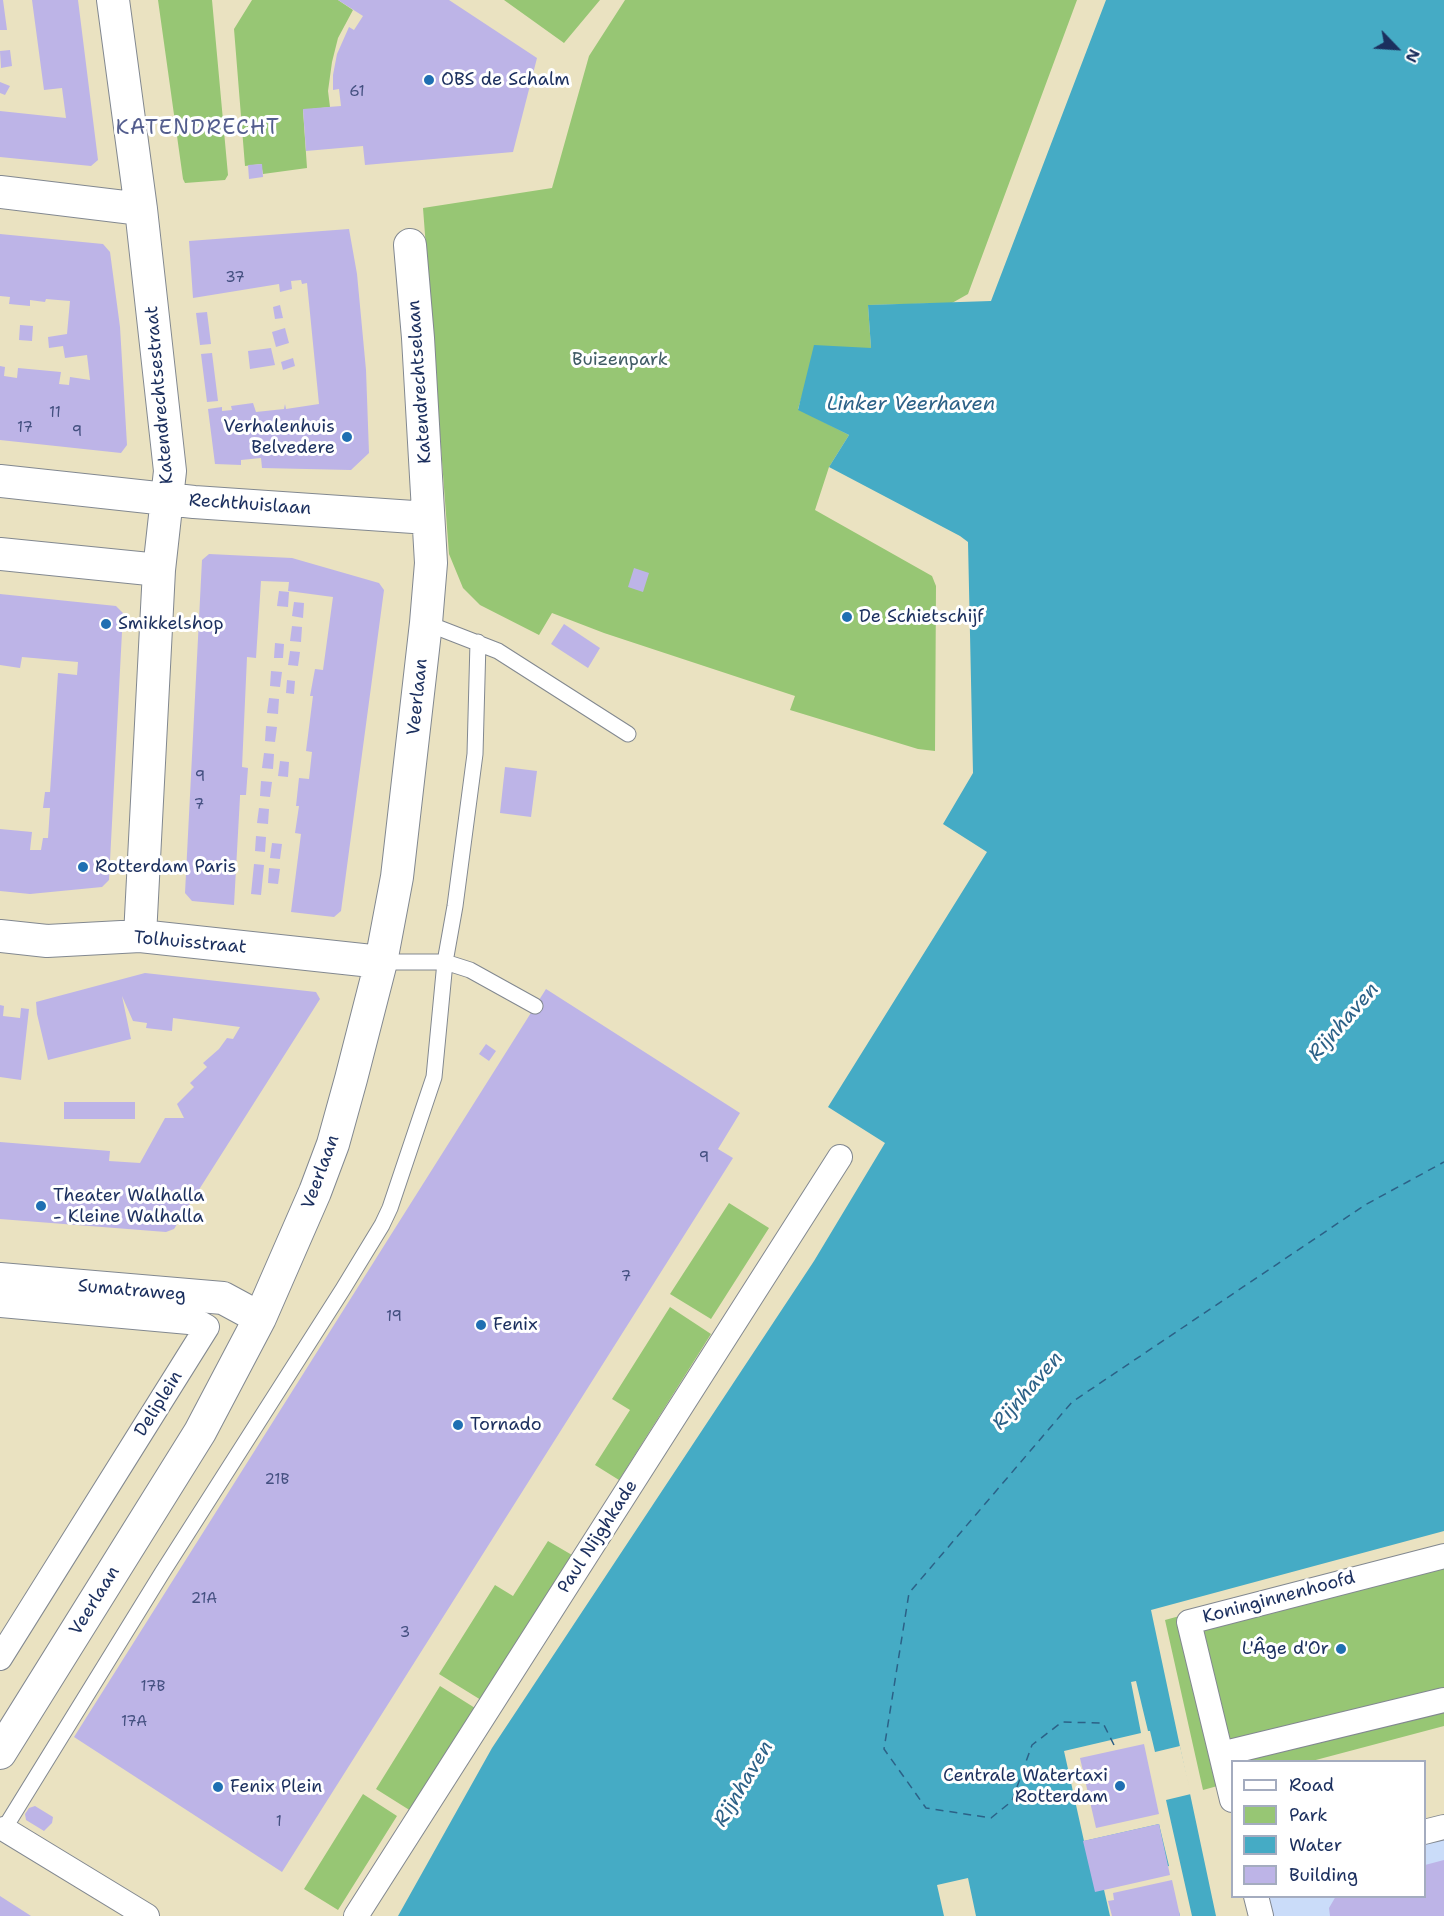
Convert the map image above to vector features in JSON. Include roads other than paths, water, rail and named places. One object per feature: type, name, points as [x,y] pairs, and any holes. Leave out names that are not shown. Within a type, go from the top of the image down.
[{"type":"street","name":"Katendrechtsestraat","points":[[113,0],[141,209],[170,471],[159,570],[140,936]]},
{"type":"street","points":[[0,192],[141,209]]},
{"type":"street","name":"Katendrechtselaan","points":[[410,245],[418,338],[428,518]]},
{"type":"street","name":"Rechthuislaan","points":[[0,481],[167,500],[428,518]]},
{"type":"street","name":"Veerlaan","points":[[0,1753],[201,1432],[260,1318],[315,1192],[333,1144],[381,962],[397,877],[426,623],[430,563],[428,518]]},
{"type":"street","points":[[0,554],[159,570]]},
{"type":"street","name":"Tolhuisstraat","points":[[0,936],[47,941],[140,936],[381,962]]},
{"type":"street","name":"Paul Nijghkade","points":[[356,1916],[840,1157]]},
{"type":"street","name":"Sumatraweg","points":[[0,1279],[223,1298],[260,1318]]},
{"type":"street","name":"Deliplein","points":[[0,1305],[200,1323],[207,1327],[0,1658]]},
{"type":"street","name":"Koninginnenhoofd","points":[[1221,1754],[1189,1622],[1444,1556]]},
{"type":"street","points":[[1231,1792],[1221,1754],[1444,1700]]},
{"type":"street","points":[[1426,1832],[1444,1827]]},
{"type":"street","points":[[4,1829],[147,1916]]},
{"type":"street","points":[[1256,1898],[1261,1916]]},
{"type":"lane","points":[[426,623],[478,642],[514,660],[628,734]]},
{"type":"lane","points":[[4,1829],[162,1573],[382,1225],[397,1191],[434,1077],[445,962],[455,906],[475,754],[478,642]]},
{"type":"lane","points":[[381,962],[445,962],[470,970],[535,1006]]},
{"type":"water","points":[[1106,0],[1444,0],[1444,1531],[1151,1610],[1216,1916],[398,1916],[492,1748],[814,1261],[885,1143],[828,1107],[987,852],[943,824],[973,773],[968,542],[829,467],[849,435],[798,410],[814,345],[871,348],[868,305],[991,301]]},
{"type":"place","name":"OBS de Schalm","points":[[429,80]]},
{"type":"place","name":"Verhalenhuis Belvedere","points":[[347,437]]},
{"type":"place","name":"De Schietschijf","points":[[847,617]]},
{"type":"place","name":"Smikkelshop","points":[[106,624]]},
{"type":"place","name":"Rotterdam Paris","points":[[83,867]]},
{"type":"place","name":"Theater Walhalla - Kleine Walhalla","points":[[41,1206]]},
{"type":"place","name":"Fenix","points":[[481,1325]]},
{"type":"place","name":"Tornado","points":[[458,1425]]},
{"type":"place","name":"L'Âge d'Or","points":[[1341,1649]]},
{"type":"place","name":"Centrale Watertaxi Rotterdam","points":[[1120,1786]]},
{"type":"place","name":"Fenix Plein","points":[[218,1787]]},
{"type":"district","name":"KATENDRECHT","points":[[198,129]]},
{"type":"park label","name":"Buizenpark","points":[[620,360]]},
{"type":"water label","name":"Linker Veerhaven","points":[[911,405]]},
{"type":"water label","name":"Rijnhaven","points":[[1344,1022]]},
{"type":"water label","name":"Rijnhaven","points":[[1028,1391]]},
{"type":"water label","name":"Rijnhaven","points":[[744,1784]]}]
